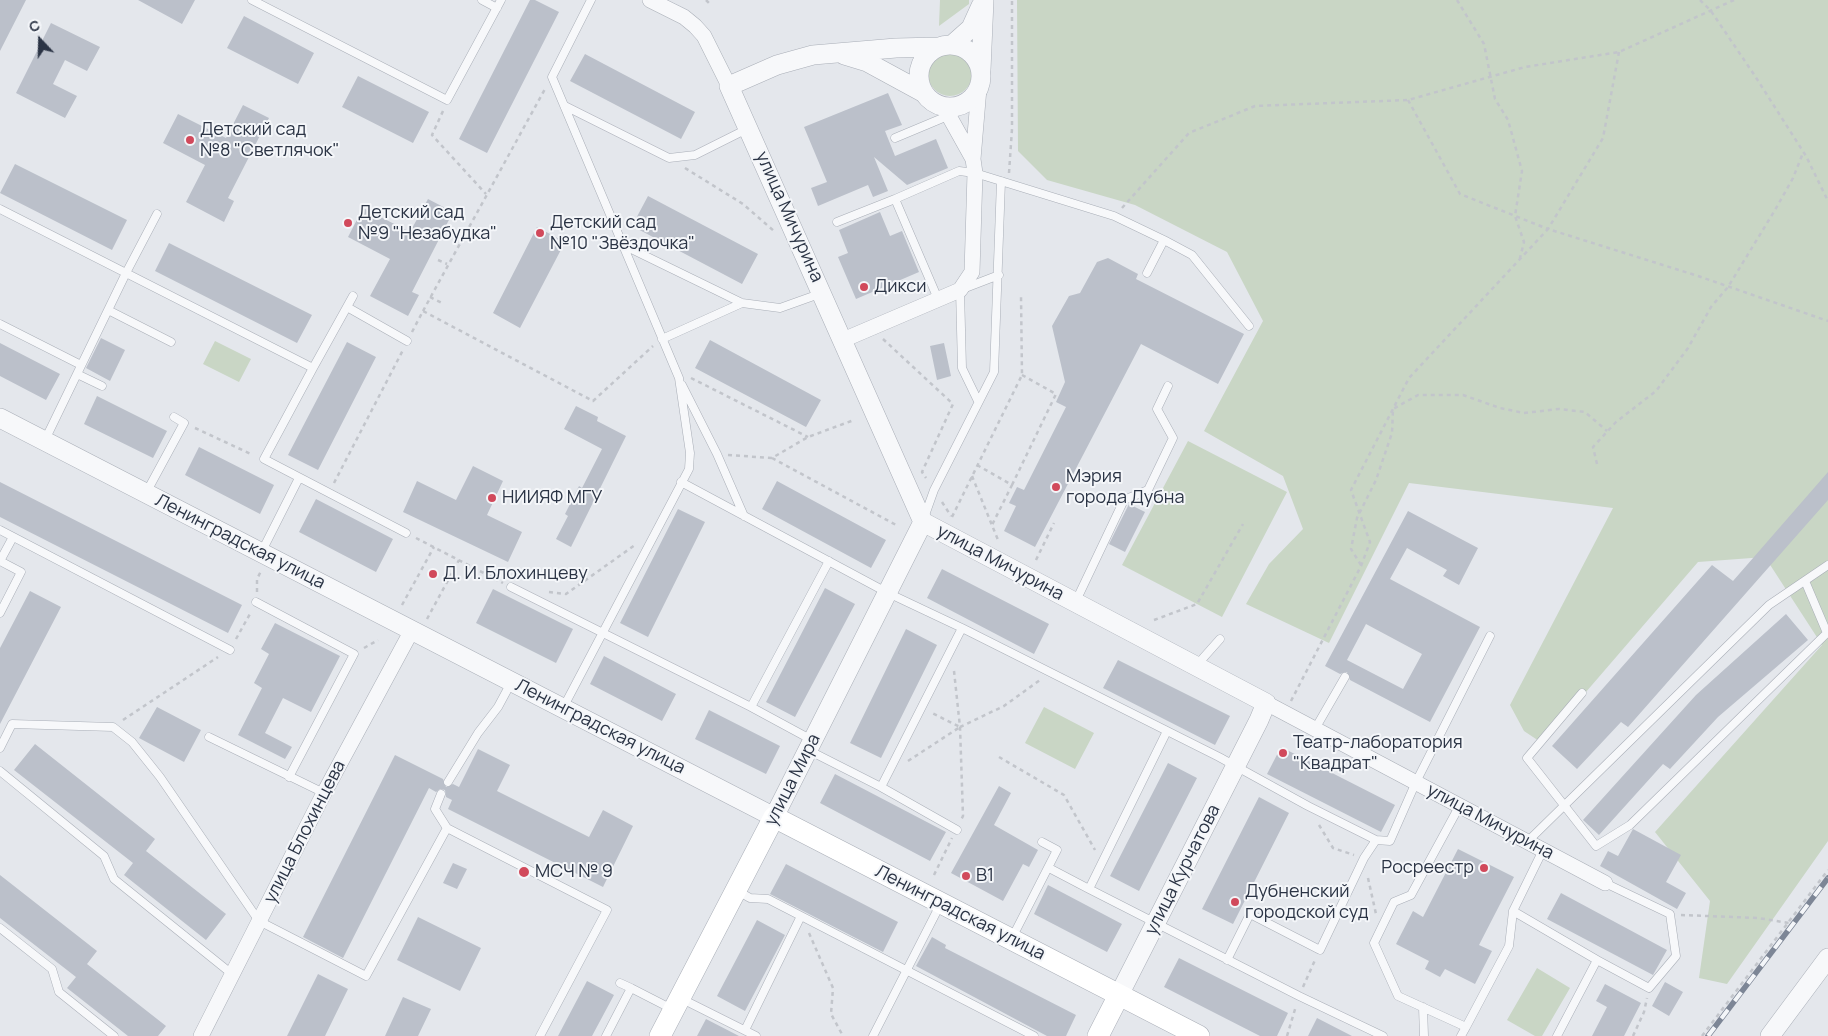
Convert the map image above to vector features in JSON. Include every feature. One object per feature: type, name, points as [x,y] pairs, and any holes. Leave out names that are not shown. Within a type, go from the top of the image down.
[{"type":"main road","name":"улица Мира","points":[[660,1036],[774,818]]},
{"type":"main road","name":"Ленинградская улица","points":[[774,818],[1200,1036]]},
{"type":"main road","name":"улица Курчатова","points":[[1098,1036],[1119,995]]},
{"type":"street","name":"улица Мичурина","points":[[650,0],[684,17],[699,31],[729,86],[923,522],[1605,883]]},
{"type":"street","points":[[924,93],[919,80],[920,67],[927,54],[946,46],[971,28],[984,0]]},
{"type":"street","points":[[843,340],[960,290],[972,272],[974,166],[984,0]]},
{"type":"street","points":[[729,86],[777,65],[813,55],[946,46],[967,49],[977,60],[980,80],[971,99],[947,111]]},
{"type":"street","points":[[828,53],[851,56],[924,93],[934,103],[947,111],[974,166]]},
{"type":"street","name":"Ленинградская улица","points":[[0,418],[265,555],[419,624],[512,681],[774,818]]},
{"type":"street","name":"улица Мира","points":[[774,818],[923,522]]},
{"type":"street","name":"улица Блохинцева","points":[[201,1036],[324,793],[419,624]]},
{"type":"street","name":"улица Курчатова","points":[[1119,995],[1236,766],[1266,703]]},
{"type":"street","points":[[1770,1036],[1828,958]]},
{"type":"lane","points":[[254,1],[447,100],[499,4],[482,0]]},
{"type":"lane","points":[[591,0],[552,77],[679,378],[717,454],[744,516]]},
{"type":"lane","points":[[565,106],[669,158],[695,155],[749,128]]},
{"type":"lane","points":[[895,138],[947,111]]},
{"type":"lane","points":[[837,222],[974,166],[1001,181],[1114,216],[1192,255],[1249,326]]},
{"type":"lane","points":[[923,522],[934,490],[994,372],[1001,181]]},
{"type":"lane","points":[[895,199],[938,299]]},
{"type":"lane","points":[[0,209],[313,368]]},
{"type":"lane","points":[[44,441],[126,273],[158,214]]},
{"type":"lane","points":[[1147,273],[1164,240]]},
{"type":"lane","points":[[623,244],[742,303],[780,308],[822,292]]},
{"type":"lane","points":[[978,401],[962,368],[960,290],[999,275]]},
{"type":"lane","points":[[353,296],[264,459],[406,533]]},
{"type":"lane","points":[[662,339],[742,303]]},
{"type":"lane","points":[[346,307],[407,341]]},
{"type":"lane","points":[[108,310],[171,342]]},
{"type":"lane","points":[[0,324],[81,365]]},
{"type":"lane","points":[[77,374],[102,386]]},
{"type":"lane","points":[[563,708],[689,469],[690,453],[679,378]]},
{"type":"lane","points":[[1075,602],[1124,500],[1148,490],[1173,438],[1157,409],[1168,386]]},
{"type":"lane","points":[[146,494],[184,423],[174,417]]},
{"type":"lane","points":[[265,555],[299,478]]},
{"type":"lane","points":[[681,482],[888,593],[1167,731],[1376,840],[1390,841],[1416,782],[1490,636]]},
{"type":"lane","points":[[0,530],[230,650]]},
{"type":"lane","points":[[0,613],[21,572],[0,561],[13,537]]},
{"type":"lane","points":[[751,707],[829,561]]},
{"type":"lane","points":[[1528,841],[1769,605],[1828,565]]},
{"type":"lane","points":[[1582,693],[1527,758],[1596,846],[1630,825],[1827,633],[1805,581]]},
{"type":"lane","points":[[511,587],[751,707],[810,745],[956,830]]},
{"type":"lane","points":[[256,602],[354,654],[288,776]]},
{"type":"lane","points":[[881,787],[962,628]]},
{"type":"lane","points":[[1196,666],[1220,639]]},
{"type":"lane","points":[[1315,729],[1344,677]]},
{"type":"lane","points":[[448,782],[478,733],[498,707],[512,681]]},
{"type":"lane","points":[[0,748],[12,724],[112,726],[132,742],[160,777],[259,921],[366,976],[447,828]]},
{"type":"lane","points":[[1089,889],[1167,731]]},
{"type":"lane","points":[[210,737],[324,793]]},
{"type":"lane","points":[[0,771],[104,856],[114,878],[232,974]]},
{"type":"lane","points":[[441,794],[435,809],[447,828],[607,910],[540,1036]]},
{"type":"lane","points":[[1460,805],[1411,895],[1394,902],[1374,944],[1398,996],[1466,1027]]},
{"type":"lane","points":[[1227,960],[1250,914],[1320,950],[1364,858],[1376,840]]},
{"type":"lane","points":[[1012,940],[1057,850],[1042,842]]},
{"type":"lane","points":[[1461,1036],[1509,946],[1513,911],[1543,850]]},
{"type":"lane","points":[[1049,868],[1155,924],[1383,1036]]},
{"type":"lane","points":[[1513,911],[1649,988],[1676,956],[1670,914],[1605,883]]},
{"type":"lane","points":[[736,890],[750,898],[768,899],[906,969],[1019,1033],[1034,1036]]},
{"type":"lane","points":[[873,1036],[941,903]]},
{"type":"lane","points":[[745,1030],[801,916]]},
{"type":"lane","points":[[0,928],[52,969],[59,992],[114,1036]]},
{"type":"lane","points":[[1557,1036],[1597,960]]},
{"type":"lane","points":[[620,983],[745,1030],[756,1036]]},
{"type":"lane","points":[[606,1036],[631,988]]},
{"type":"lane","points":[[1423,1007],[1424,1036]]},
{"type":"path","points":[[706,0],[710,4],[710,0]]},
{"type":"path","points":[[1001,181],[1011,171],[1012,0]]},
{"type":"path","points":[[1457,0],[1484,44],[1492,76],[1495,100],[1508,120],[1522,172],[1515,216],[1524,242],[1518,264]]},
{"type":"path","points":[[1700,0],[1711,11],[1803,153],[1828,200]]},
{"type":"path","points":[[1114,216],[1189,133],[1255,106],[1408,100],[1525,67],[1618,52],[1734,0]]},
{"type":"path","points":[[1284,713],[1361,566],[1370,542],[1358,515],[1351,490],[1409,378],[1548,230],[1603,138],[1618,52]]},
{"type":"path","points":[[329,493],[447,264],[552,77]]},
{"type":"path","points":[[447,100],[432,135],[486,194]]},
{"type":"path","points":[[1408,100],[1460,194],[1548,230],[1828,321]]},
{"type":"path","points":[[1597,464],[1593,447],[1607,431],[1656,391],[1688,348],[1711,307],[1728,287],[1775,210],[1793,178],[1803,153]]},
{"type":"path","points":[[669,158],[743,204],[774,231]]},
{"type":"path","points":[[438,260],[447,264]]},
{"type":"path","points":[[880,336],[953,404],[922,472],[952,516],[1022,375],[1021,296]]},
{"type":"path","points":[[430,297],[444,304]]},
{"type":"path","points":[[423,311],[593,401],[643,352],[662,339]]},
{"type":"path","points":[[992,525],[1056,394],[1022,375]]},
{"type":"path","points":[[679,378],[693,378],[808,437]]},
{"type":"path","points":[[1393,409],[1418,395],[1464,395],[1500,408],[1524,413],[1559,409],[1585,412],[1607,431]]},
{"type":"path","points":[[1361,566],[1351,549],[1358,515],[1376,480],[1392,433],[1393,409]]},
{"type":"path","points":[[772,458],[808,437],[854,420]]},
{"type":"path","points":[[184,423],[264,459]]},
{"type":"path","points":[[717,454],[772,458],[898,526]]},
{"type":"path","points":[[977,465],[1012,484]]},
{"type":"path","points":[[972,476],[998,540]]},
{"type":"path","points":[[1036,560],[1054,523]]},
{"type":"path","points":[[1154,620],[1197,604],[1243,524]]},
{"type":"path","points":[[547,592],[566,594],[656,529]]},
{"type":"path","points":[[406,533],[511,587]]},
{"type":"path","points":[[402,605],[434,547]]},
{"type":"path","points":[[112,726],[230,650],[256,602],[257,579],[265,555]]},
{"type":"path","points":[[419,624],[459,560]]},
{"type":"path","points":[[354,654],[378,640]]},
{"type":"path","points":[[934,875],[963,816],[960,727],[951,649]]},
{"type":"path","points":[[888,773],[960,727],[1004,706],[1050,672]]},
{"type":"path","points":[[921,707],[960,727]]},
{"type":"path","points":[[999,757],[1064,794],[1102,862]]},
{"type":"path","points":[[1702,1036],[1828,870]]},
{"type":"path","points":[[1670,914],[1758,918],[1789,923]]},
{"type":"path","points":[[801,916],[833,988],[831,1014],[843,1036]]},
{"type":"path","points":[[1632,1036],[1644,1012],[1649,988]]},
{"type":"green space","points":[[940,0],[969,0],[969,4],[939,26]]},
{"type":"green space","points":[[1017,0],[1828,0],[1828,841],[1727,984],[1699,978],[1710,901],[1655,832],[1822,645],[1765,557],[1698,562],[1542,743],[1524,731],[1510,705],[1613,508],[1409,483],[1329,643],[1246,604],[1269,564],[1303,529],[1283,476],[1204,431],[1263,321],[1227,252],[1135,205],[1047,180],[1018,151]]},
{"type":"green space","points":[[950,52],[962,56],[968,62],[972,74],[968,86],[962,92],[950,96],[938,92],[932,86],[928,74],[932,62],[938,56]]},
{"type":"green space","points":[[215,341],[251,359],[239,382],[203,364]]},
{"type":"green space","points":[[1188,441],[1287,492],[1222,617],[1122,565]]},
{"type":"green space","points":[[1044,707],[1094,733],[1075,769],[1025,743]]},
{"type":"green space","points":[[1537,968],[1570,988],[1542,1036],[1535,1036],[1507,1020]]},
{"type":"building","points":[[0,0],[26,0],[0,51]]},
{"type":"building","points":[[138,0],[195,0],[182,24]]},
{"type":"building","points":[[530,0],[535,0],[559,12],[487,153],[459,139]]},
{"type":"building","points":[[244,16],[314,53],[298,84],[227,48]]},
{"type":"building","points":[[51,23],[100,47],[87,71],[65,60],[53,84],[77,96],[65,118],[16,93]]},
{"type":"building","points":[[585,54],[695,112],[681,139],[570,81]]},
{"type":"building","points":[[358,76],[429,112],[413,143],[342,107]]},
{"type":"building","points":[[888,93],[902,125],[885,131],[895,156],[936,139],[948,168],[907,185],[874,157],[888,191],[873,197],[868,185],[818,206],[811,188],[827,182],[804,127]]},
{"type":"building","points":[[243,105],[269,118],[228,198],[234,201],[224,222],[186,202],[205,165],[163,143],[178,114],[226,138]]},
{"type":"building","points":[[15,164],[127,220],[112,250],[0,193]]},
{"type":"building","points":[[648,196],[758,254],[742,284],[632,226]]},
{"type":"building","points":[[428,199],[453,212],[412,292],[419,295],[408,316],[370,296],[390,259],[348,237],[363,208],[410,232]]},
{"type":"building","points":[[880,212],[890,236],[902,231],[919,272],[856,299],[838,257],[848,253],[839,230]]},
{"type":"building","points":[[537,227],[565,242],[520,328],[493,313]]},
{"type":"building","points":[[169,243],[312,315],[297,343],[155,271]]},
{"type":"building","points":[[1108,258],[1138,274],[1136,279],[1244,334],[1218,384],[1141,344],[1035,547],[1004,531],[1016,506],[1009,503],[1017,487],[1024,490],[1066,407],[1056,402],[1065,382],[1052,326],[1069,296],[1080,293],[1097,262]]},
{"type":"building","points":[[101,338],[125,350],[110,381],[86,368]]},
{"type":"building","points":[[710,340],[821,400],[806,427],[695,368]]},
{"type":"building","points":[[347,342],[376,357],[318,470],[288,455]]},
{"type":"building","points":[[0,343],[60,374],[46,400],[0,376]]},
{"type":"building","points":[[944,343],[951,376],[937,380],[930,346]]},
{"type":"building","points":[[97,396],[167,431],[153,458],[84,424]]},
{"type":"building","points":[[576,406],[598,417],[597,421],[626,436],[571,547],[556,539],[568,516],[565,514],[579,486],[582,488],[602,449],[564,429]]},
{"type":"building","points":[[199,447],[274,485],[260,514],[185,475]]},
{"type":"building","points":[[473,466],[503,481],[487,515],[522,532],[508,562],[403,512],[417,481],[456,500]]},
{"type":"building","points":[[1828,472],[1828,500],[1628,727],[1621,722],[1577,769],[1552,746],[1712,565],[1733,581]]},
{"type":"building","points":[[777,481],[886,540],[871,568],[762,509]]},
{"type":"building","points":[[0,482],[242,605],[228,633],[0,517]]},
{"type":"building","points":[[316,499],[393,539],[376,572],[299,532]]},
{"type":"building","points":[[1129,504],[1145,512],[1125,552],[1109,544]]},
{"type":"building","points":[[678,509],[705,522],[648,637],[620,623]]},
{"type":"building","points":[[1408,511],[1478,548],[1459,585],[1443,576],[1447,570],[1407,548],[1390,579],[1480,627],[1430,722],[1350,680],[1347,672],[1340,674],[1325,666]],"holes":[[[1366,624],[1422,654],[1403,689],[1347,660]]]},
{"type":"building","points":[[942,569],[1049,624],[1034,654],[927,598]]},
{"type":"building","points":[[825,588],[855,604],[795,717],[766,702]]},
{"type":"building","points":[[493,589],[573,629],[556,663],[476,623]]},
{"type":"building","points":[[30,591],[61,607],[0,724],[0,648]]},
{"type":"building","points":[[1786,614],[1808,640],[1718,717],[1670,769],[1663,764],[1599,835],[1583,820],[1696,695]]},
{"type":"building","points":[[275,623],[340,656],[311,712],[283,698],[265,733],[292,747],[285,759],[238,735],[262,688],[254,683],[269,654],[261,649]]},
{"type":"building","points":[[906,629],[937,645],[881,758],[850,743]]},
{"type":"building","points":[[604,656],[676,694],[662,721],[590,684]]},
{"type":"building","points":[[1118,660],[1230,716],[1215,745],[1103,688]]},
{"type":"building","points":[[157,707],[201,730],[184,762],[139,738]]},
{"type":"building","points":[[709,710],[780,746],[766,774],[695,739]]},
{"type":"building","points":[[35,744],[155,839],[146,851],[226,914],[206,940],[124,875],[133,863],[14,770]]},
{"type":"building","points":[[1281,747],[1395,805],[1381,832],[1267,774]]},
{"type":"building","points":[[478,749],[510,765],[497,791],[589,837],[603,810],[633,826],[603,887],[448,809],[452,800],[446,797],[445,790],[440,789],[436,792],[429,788],[343,958],[303,937],[395,755],[443,779],[446,787],[453,784],[459,787]]},
{"type":"building","points":[[1168,763],[1197,778],[1139,891],[1110,876]]},
{"type":"building","points":[[835,774],[946,832],[930,861],[820,803]]},
{"type":"building","points":[[999,786],[1011,793],[994,825],[1038,850],[1029,867],[1023,864],[1003,901],[951,873]]},
{"type":"building","points":[[1259,797],[1289,813],[1233,924],[1202,909]]},
{"type":"building","points":[[1633,829],[1681,855],[1666,882],[1686,893],[1677,909],[1600,866],[1608,851],[1618,856]]},
{"type":"building","points":[[1458,849],[1514,877],[1479,945],[1492,951],[1475,984],[1445,969],[1440,977],[1425,969],[1429,961],[1396,944],[1413,911],[1423,917]]},
{"type":"building","points":[[453,863],[467,869],[457,889],[443,883]]},
{"type":"building","points":[[786,864],[898,922],[883,952],[770,894]]},
{"type":"building","points":[[0,875],[97,951],[87,964],[166,1026],[158,1036],[128,1036],[67,988],[76,977],[0,918]]},
{"type":"building","points":[[1048,885],[1122,924],[1107,952],[1034,914]]},
{"type":"building","points":[[1561,893],[1667,950],[1653,975],[1547,919]]},
{"type":"building","points":[[418,917],[481,948],[460,991],[397,960]]},
{"type":"building","points":[[757,920],[785,935],[745,1011],[717,996]]},
{"type":"building","points":[[932,937],[946,945],[945,948],[1076,1015],[1066,1036],[1047,1036],[916,966]]},
{"type":"building","points":[[1179,958],[1288,1013],[1277,1036],[1260,1036],[1164,987]]},
{"type":"building","points":[[318,974],[348,989],[325,1036],[287,1036]]},
{"type":"building","points":[[587,981],[614,995],[592,1036],[558,1036]]},
{"type":"building","points":[[1665,982],[1683,992],[1669,1016],[1652,1006]]},
{"type":"building","points":[[1605,984],[1641,1003],[1624,1036],[1592,1036],[1607,1007],[1596,1001]]},
{"type":"building","points":[[403,997],[431,1009],[418,1036],[385,1036]]},
{"type":"building","points":[[1317,1018],[1352,1036],[1308,1036]]},
{"type":"building","points":[[706,1019],[739,1036],[697,1036]]},
{"type":"railway","points":[[1708,1036],[1828,878]]},
{"type":"place","name":"Детский сад №8 \"Светлячок\"","points":[[190,140]]},
{"type":"place","name":"Детский сад №9 \"Незабудка\"","points":[[348,223]]},
{"type":"place","name":"Детский сад №10 \"Звёздочка\"","points":[[540,233]]},
{"type":"place","name":"Дикси","points":[[864,287]]},
{"type":"place","name":"Мэрия города Дубна","points":[[1056,487]]},
{"type":"place","name":"НИИЯФ МГУ","points":[[492,498]]},
{"type":"place","name":"Д. И. Блохинцеву","points":[[433,574]]},
{"type":"place","name":"Театр-лаборатория \"Квадрат\"","points":[[1283,753]]},
{"type":"place","name":"Росреестр","points":[[1484,868]]},
{"type":"place","name":"МСЧ № 9","points":[[524,872]]},
{"type":"place","name":"В1","points":[[966,876]]},
{"type":"place","name":"Дубненский городской суд","points":[[1235,902]]}]
